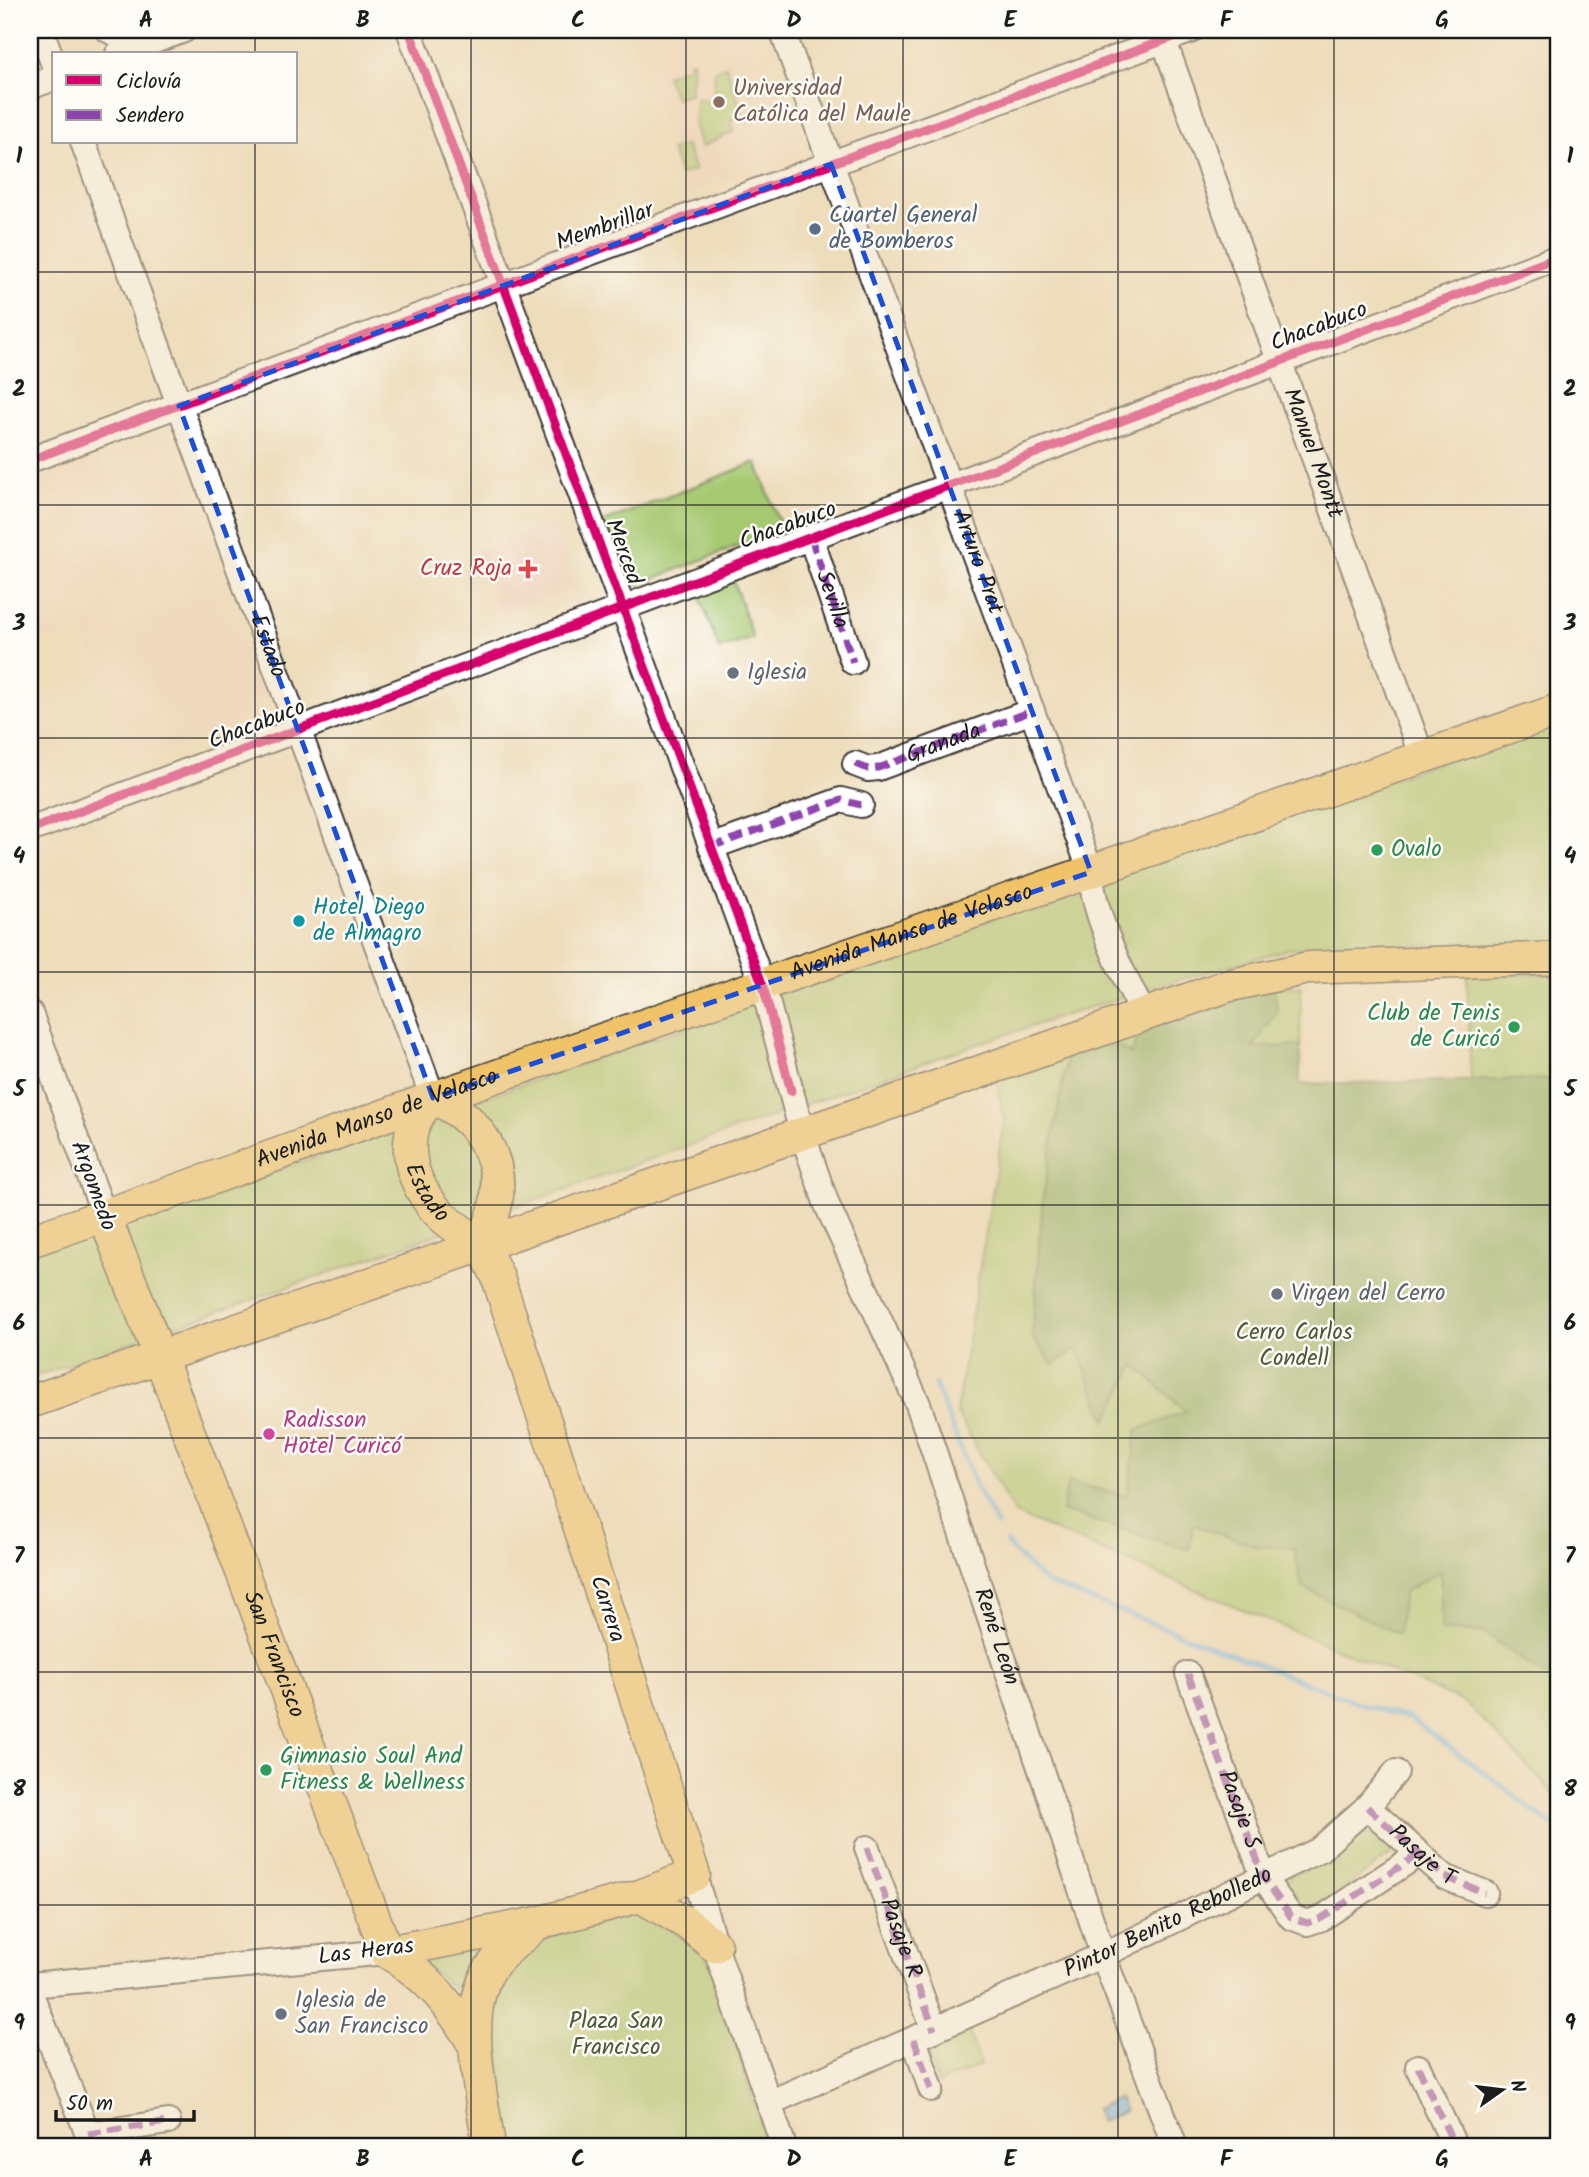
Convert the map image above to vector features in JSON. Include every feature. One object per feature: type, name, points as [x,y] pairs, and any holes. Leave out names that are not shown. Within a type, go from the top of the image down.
[{"type":"main road","name":"Avenida Manso de Velasco","points":[[30,1241],[433,1098],[1559,710]]},
{"type":"main road","points":[[30,1402],[1248,980],[1308,968],[1559,958]]},
{"type":"main road","points":[[433,1098],[458,1111],[471,1122],[481,1135],[493,1160],[497,1200],[482,1245]]},
{"type":"main road","name":"Estado","points":[[433,1098],[418,1113],[410,1134],[410,1158],[417,1182],[432,1206],[482,1245]]},
{"type":"main road","name":"Argomedo","points":[[104,1215],[160,1357]]},
{"type":"main road","name":"Carrera","points":[[482,1245],[497,1275],[694,1875]]},
{"type":"main road","name":"San Francisco","points":[[160,1357],[387,1952]]},
{"type":"main road","name":"Las Heras","points":[[387,1952],[538,1923],[640,1896],[694,1875]]},
{"type":"main road","points":[[640,1896],[688,1924],[715,1946]]},
{"type":"main road","points":[[489,2147],[475,2046],[477,1999],[495,1962],[538,1923]]},
{"type":"main road","points":[[387,1952],[412,1967],[434,1987],[456,2014],[475,2046]]},
{"type":"street","points":[[41,30],[52,60]]},
{"type":"street","points":[[108,30],[142,45]]},
{"type":"street","points":[[123,52],[184,30]]},
{"type":"street","name":"Merced","points":[[409,30],[762,986],[802,1133]]},
{"type":"street","name":"Arturo Prat","points":[[782,30],[1091,872],[1091,888],[1122,975],[1144,1014]]},
{"type":"street","name":"Membrillar","points":[[30,460],[831,164],[1162,35],[1192,30]]},
{"type":"street","name":"Manuel Montt","points":[[1162,35],[1422,757]]},
{"type":"street","points":[[30,87],[52,79]]},
{"type":"street","name":"Estado","points":[[84,144],[433,1098]]},
{"type":"street","name":"Chacabuco","points":[[30,830],[1559,257]]},
{"type":"street","name":"Sevilla","points":[[811,538],[853,662]]},
{"type":"street","name":"Granada","points":[[855,764],[868,769],[878,768],[1032,710]]},
{"type":"street","points":[[711,846],[841,800],[861,804]]},
{"type":"street","name":"Argomedo","points":[[30,1013],[104,1215]]},
{"type":"street","name":"René León","points":[[802,1133],[834,1224],[918,1404],[1103,1955],[1175,2147]]},
{"type":"street","name":"Pasaje S","points":[[1188,1674],[1264,1878],[1291,1917],[1307,1923],[1322,1918],[1419,1854]]},
{"type":"street","name":"Pintor Benito Rebolledo","points":[[769,2103],[1103,1955],[1319,1850],[1367,1807],[1396,1772]]},
{"type":"street","name":"Pasaje T","points":[[1367,1807],[1445,1877],[1485,1893]]},
{"type":"street","name":"Pasaje R","points":[[867,1848],[924,2034]]},
{"type":"street","name":"Carrera","points":[[694,1875],[715,1946],[784,2146]]},
{"type":"street","name":"Las Heras","points":[[30,1985],[387,1952]]},
{"type":"street","points":[[30,1992],[89,2141],[168,2122]]},
{"type":"street","points":[[924,2034],[931,2089]]},
{"type":"street","points":[[1418,2067],[1455,2147]]},
{"type":"highlighted area","points":[[831,164],[1091,872],[433,1098],[179,406]]},
{"type":"shaded area","name":"Universidad Católica del Maule","points":[[626,30],[757,30],[803,154],[687,195]]},
{"type":"shaded area","points":[[168,433],[271,713],[127,765],[83,628],[30,647],[30,480]]},
{"type":"shaded area","name":"Cruz Roja","points":[[554,522],[578,588],[501,614],[477,550]]},
{"type":"green space","points":[[694,61],[690,93],[675,98],[666,75],[690,66],[689,62]]},
{"type":"green space","points":[[726,66],[744,116],[731,120],[734,131],[701,147],[694,123],[697,99],[713,101],[715,70]]},
{"type":"green space","points":[[686,145],[695,170],[680,175],[671,150]]},
{"type":"green space","points":[[756,462],[782,529],[627,589],[601,523]]},
{"type":"green space","points":[[727,562],[753,638],[719,649],[692,575]]},
{"type":"green space","points":[[1559,720],[1559,944],[1289,949],[1140,991],[986,1041],[30,1378],[30,1253],[116,1227]]},
{"type":"green space","name":"Cerro Carlos Condell","points":[[1559,974],[1559,1799],[1466,1703],[1015,1514],[956,1412],[1004,1122],[995,1072],[1256,988],[1301,986],[1300,1084],[1471,1081],[1467,975]]},
{"type":"green space","name":"Cerro Carlos Condell","points":[[1274,987],[1277,1012],[1253,1047],[1300,1046],[1300,1084],[1559,1079],[1559,1681],[1544,1675],[1483,1632],[1441,1631],[1441,1571],[1404,1592],[1398,1634],[1302,1587],[1294,1548],[1257,1546],[1193,1525],[1189,1550],[1062,1511],[1068,1482],[1127,1496],[1137,1430],[1186,1412],[1135,1365],[1106,1421],[1077,1349],[1053,1365],[1032,1337],[1043,1196],[1068,1050],[1102,1037],[1131,1054],[1145,1021]]},
{"type":"green space","points":[[1370,1833],[1388,1840],[1392,1854],[1315,1909],[1300,1907],[1284,1885],[1292,1875],[1340,1853],[1359,1834]]},
{"type":"green space","name":"Plaza San Francisco","points":[[645,1911],[703,1952],[712,1968],[768,2147],[511,2147],[494,2018],[504,1980],[525,1949],[539,1939]]},
{"type":"green space","points":[[494,1943],[479,1959],[459,1993],[415,1957]]},
{"type":"green space","points":[[967,2026],[981,2065],[938,2084],[923,2043]]},
{"type":"water","points":[[1119,2098],[1125,2111],[1101,2122],[1095,2109]]},
{"type":"waterway","points":[[935,1384],[976,1487],[997,1525]]},
{"type":"waterway","points":[[1007,1543],[1045,1582],[1363,1705],[1411,1719],[1559,1831]]},
{"type":"marked path","points":[[811,538],[853,662]]},
{"type":"marked path","points":[[855,764],[868,769],[878,768],[1032,711]]},
{"type":"marked path","points":[[711,847],[841,800],[861,805]]},
{"type":"marked path","points":[[1188,1674],[1264,1878],[1291,1917],[1307,1923],[1322,1918],[1419,1854]]},
{"type":"marked path","points":[[1367,1807],[1445,1877],[1485,1893]]},
{"type":"marked path","points":[[867,1848],[934,2030]]},
{"type":"marked path","points":[[914,2039],[931,2089]]},
{"type":"marked path","points":[[1418,2067],[1455,2147]]},
{"type":"marked path","points":[[88,2134],[168,2122]]},
{"type":"cycle path","points":[[409,30],[763,986],[791,1091]]},
{"type":"cycle path","points":[[30,460],[1192,30]]},
{"type":"cycle path","points":[[30,830],[1559,257]]},
{"type":"place","name":"Universidad Católica del Maule","points":[[719,102]]},
{"type":"place","name":"Cuartel General de Bomberos","points":[[815,229]]},
{"type":"place","name":"Cruz Roja","points":[[528,569]]},
{"type":"place","name":"Iglesia","points":[[733,673]]},
{"type":"place","name":"Ovalo","points":[[1377,850]]},
{"type":"place","name":"Hotel Diego de Almagro","points":[[299,921]]},
{"type":"place","name":"Club de Tenis de Curicó","points":[[1514,1027]]},
{"type":"place","name":"Virgen del Cerro","points":[[1277,1294]]},
{"type":"place","name":"Radisson Hotel Curicó","points":[[269,1434]]},
{"type":"place","name":"Gimnasio Soul And Fitness & Wellness","points":[[266,1770]]},
{"type":"place","name":"Iglesia de San Francisco","points":[[281,2014]]}]
